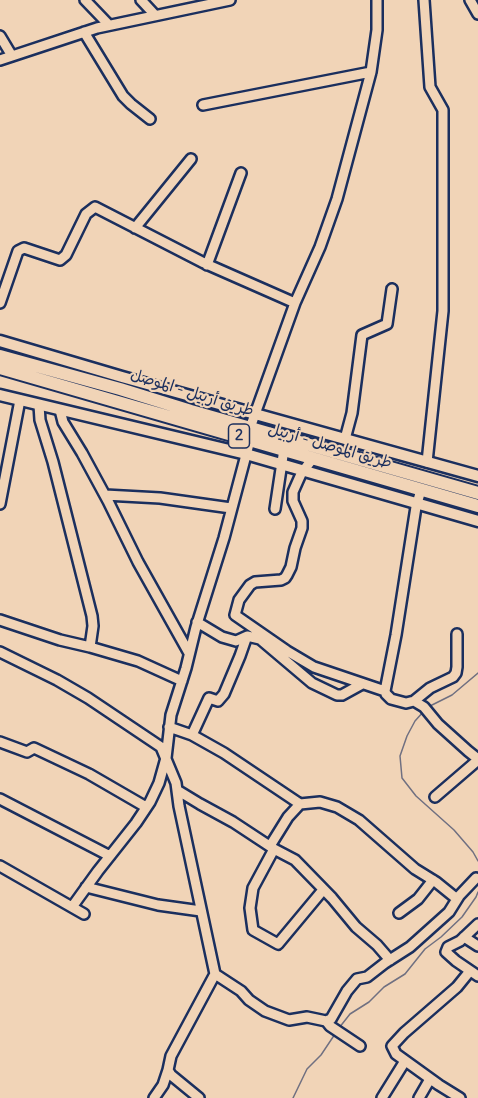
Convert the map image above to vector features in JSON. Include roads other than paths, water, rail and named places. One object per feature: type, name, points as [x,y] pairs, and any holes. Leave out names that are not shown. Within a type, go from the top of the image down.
[{"type":"highway","name":"طريق أربيل - الموصل","points":[[0,356],[191,411],[250,434],[478,493]]},
{"type":"highway","name":"طريق الموصل - أربيل","points":[[0,369],[250,434],[284,449],[478,506]]},
{"type":"main road","points":[[0,341],[478,476]]},
{"type":"main road","points":[[0,395],[246,454],[478,521]]},
{"type":"street","points":[[85,0],[109,25]]},
{"type":"street","points":[[141,0],[154,15]]},
{"type":"street","points":[[0,60],[109,25],[230,0]]},
{"type":"street","points":[[72,907],[146,807],[159,783],[166,758],[171,715],[224,538],[255,414],[295,303],[320,247],[337,199],[372,72],[377,30],[376,0]]},
{"type":"street","points":[[424,0],[430,87],[443,110],[443,310],[427,462]]},
{"type":"street","points":[[470,0],[478,14]]},
{"type":"street","points":[[84,32],[123,96],[150,119]]},
{"type":"street","points":[[0,36],[12,56]]},
{"type":"street","points":[[203,105],[372,72]]},
{"type":"street","points":[[135,228],[191,159]]},
{"type":"street","points":[[207,265],[241,173]]},
{"type":"street","points":[[0,303],[18,251],[24,248],[60,260],[66,255],[86,214],[95,207],[207,265],[295,303]]},
{"type":"street","points":[[345,439],[362,335],[387,324],[392,289]]},
{"type":"street","points":[[0,504],[4,461],[21,400]]},
{"type":"street","points":[[39,405],[40,420],[92,616],[90,647]]},
{"type":"street","points":[[60,410],[63,422],[105,495],[138,562],[189,653]]},
{"type":"street","points":[[275,509],[284,449]]},
{"type":"street","points":[[313,458],[303,471],[293,492],[302,528],[287,576],[281,580],[255,582],[250,585],[238,600],[235,615],[314,667],[385,691],[391,699],[406,703],[414,701],[430,688],[453,677],[456,673],[458,667],[457,634]]},
{"type":"street","points":[[385,691],[421,489]]},
{"type":"street","points":[[105,495],[160,498],[231,508]]},
{"type":"street","points":[[0,620],[60,640],[138,661],[182,681]]},
{"type":"street","points":[[197,622],[222,637],[236,641],[247,636],[260,639],[312,683],[337,695],[342,695],[362,684]]},
{"type":"street","points":[[192,735],[209,698],[218,701],[224,694],[247,636]]},
{"type":"street","points":[[0,652],[88,698],[161,747],[176,783],[215,974],[171,1056],[163,1085],[154,1098]]},
{"type":"street","points":[[414,701],[424,707],[438,724],[478,759],[435,797]]},
{"type":"street","points":[[169,727],[192,735],[224,753],[300,804],[320,802],[337,807],[359,820],[415,869],[457,899]]},
{"type":"street","points":[[0,742],[27,752],[34,748],[88,774],[146,807]]},
{"type":"street","points":[[177,790],[295,860],[356,927],[390,960]]},
{"type":"street","points":[[0,799],[110,856]]},
{"type":"street","points":[[300,804],[288,817],[253,888],[250,908],[253,930],[278,944],[323,890]]},
{"type":"street","points":[[0,866],[84,914]]},
{"type":"street","points":[[215,974],[241,991],[265,1011],[289,1020],[307,1017],[326,1021],[331,1019],[347,991],[357,979],[367,977],[411,947],[449,912],[457,899],[476,879]]},
{"type":"street","points":[[399,913],[418,899],[433,880]]},
{"type":"street","points":[[86,887],[158,904],[201,911]]},
{"type":"street","points":[[458,1098],[396,1054],[392,1046],[474,973],[446,952],[448,947],[478,924]]},
{"type":"street","points":[[464,937],[478,946]]},
{"type":"street","points":[[326,1021],[360,1046]]},
{"type":"street","points":[[382,1098],[405,1061]]},
{"type":"street","points":[[168,1070],[199,1098]]},
{"type":"street","points":[[419,1098],[430,1079]]},
{"type":"waterway","points":[[430,706],[452,695],[478,673]]},
{"type":"waterway","points":[[424,711],[415,721],[400,756],[402,778],[416,796],[454,830],[478,861]]},
{"type":"waterway","points":[[339,1028],[350,1014],[369,1002],[384,987],[405,974],[425,949],[462,917],[478,892]]},
{"type":"waterway","points":[[293,1098],[307,1069],[321,1055],[335,1034]]}]
